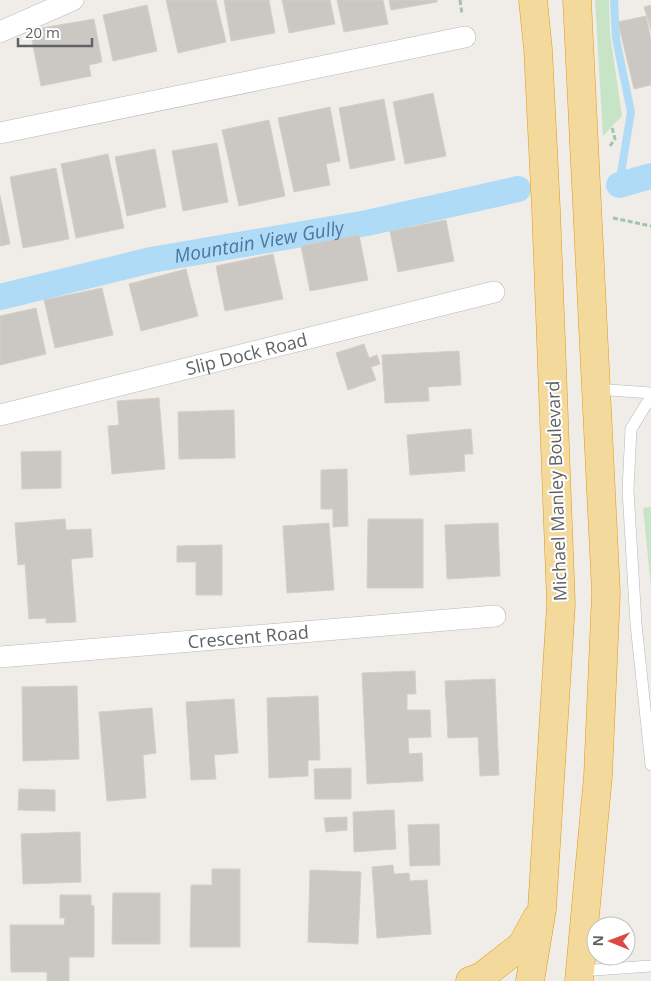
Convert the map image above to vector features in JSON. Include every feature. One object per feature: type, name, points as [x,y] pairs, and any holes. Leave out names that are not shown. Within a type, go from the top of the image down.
[{"type":"highway","name":"Michael Manley Boulevard","points":[[530,981],[542,909],[560,604],[546,209],[538,50],[533,0]]},
{"type":"highway","points":[[577,0],[606,594],[598,776],[579,976]]},
{"type":"highway","points":[[470,981],[481,977],[522,945],[542,909]]},
{"type":"street","points":[[0,32],[72,0]]},
{"type":"street","points":[[0,133],[465,37]]},
{"type":"street","name":"Slip Dock Road","points":[[0,415],[494,292]]},
{"type":"street","name":"Crescent Road","points":[[0,657],[495,616]]},
{"type":"lane","points":[[596,389],[651,393]]},
{"type":"lane","points":[[651,401],[647,403],[631,429],[628,490],[636,624],[651,765]]},
{"type":"lane","points":[[579,976],[651,966]]},
{"type":"path","points":[[610,146],[615,139],[612,127]]},
{"type":"path","points":[[588,212],[651,226]]},
{"type":"green space","points":[[595,0],[609,0],[610,34],[622,116],[603,136]]},
{"type":"green space","points":[[651,507],[651,587],[643,508]]},
{"type":"building","points":[[166,0],[216,0],[226,42],[178,53]]},
{"type":"building","points":[[224,0],[269,0],[275,33],[231,41]]},
{"type":"building","points":[[282,0],[330,0],[335,24],[289,33]]},
{"type":"building","points":[[337,0],[383,0],[388,24],[344,32]]},
{"type":"building","points":[[389,0],[437,0],[437,2],[391,10]]},
{"type":"building","points":[[147,5],[157,51],[113,61],[103,15]]},
{"type":"building","points":[[651,5],[651,30],[644,7]]},
{"type":"building","points":[[646,16],[651,39],[651,85],[634,89],[618,22]]},
{"type":"building","points":[[94,19],[102,62],[89,65],[91,76],[41,86],[30,30]]},
{"type":"building","points":[[433,93],[446,156],[405,164],[393,102]]},
{"type":"building","points":[[384,99],[395,160],[350,169],[339,108]]},
{"type":"building","points":[[330,107],[340,161],[326,164],[330,185],[294,192],[278,118]]},
{"type":"building","points":[[269,120],[285,196],[239,206],[222,130]]},
{"type":"building","points":[[217,143],[228,202],[183,211],[172,151]]},
{"type":"building","points":[[155,149],[166,207],[127,216],[115,157]]},
{"type":"building","points":[[108,154],[124,228],[76,238],[61,164]]},
{"type":"building","points":[[56,168],[69,239],[23,248],[10,177]]},
{"type":"building","points":[[0,195],[10,244],[0,246]]},
{"type":"building","points":[[446,220],[454,261],[398,272],[390,231]]},
{"type":"building","points":[[359,235],[368,280],[310,291],[301,246]]},
{"type":"building","points":[[273,254],[283,299],[225,311],[216,266]]},
{"type":"building","points":[[186,269],[198,316],[141,331],[129,284]]},
{"type":"building","points":[[102,288],[113,335],[55,348],[44,300]]},
{"type":"building","points":[[36,308],[46,354],[0,365],[0,316]]},
{"type":"building","points":[[364,344],[369,358],[377,355],[380,364],[371,367],[376,380],[348,390],[336,353]]},
{"type":"building","points":[[459,351],[461,385],[428,387],[429,401],[385,403],[382,355]]},
{"type":"building","points":[[159,398],[165,469],[112,474],[108,426],[119,425],[117,401]]},
{"type":"building","points":[[234,410],[235,458],[179,459],[178,412]]},
{"type":"building","points":[[471,429],[473,454],[464,454],[465,471],[410,475],[407,435]]},
{"type":"building","points":[[61,451],[61,488],[22,489],[21,452]]},
{"type":"building","points":[[347,469],[348,526],[333,527],[333,509],[321,509],[321,470]]},
{"type":"building","points":[[65,519],[66,530],[91,529],[93,557],[71,559],[76,622],[46,623],[46,618],[29,619],[25,564],[18,565],[15,523]]},
{"type":"building","points":[[368,519],[423,519],[423,588],[367,588]]},
{"type":"building","points":[[329,523],[334,590],[287,593],[283,526]]},
{"type":"building","points":[[498,523],[500,576],[447,579],[445,525]]},
{"type":"building","points":[[222,545],[222,595],[196,595],[196,562],[177,562],[177,546]]},
{"type":"building","points":[[415,671],[416,694],[407,694],[407,710],[430,710],[431,737],[408,738],[409,754],[422,753],[423,781],[367,784],[362,673]]},
{"type":"building","points":[[495,679],[499,775],[480,776],[478,737],[448,738],[445,681]]},
{"type":"building","points":[[77,686],[79,759],[23,761],[22,687]]},
{"type":"building","points":[[318,696],[320,760],[308,760],[308,776],[269,778],[267,698]]},
{"type":"building","points":[[234,699],[238,753],[214,755],[216,779],[191,780],[186,702]]},
{"type":"building","points":[[152,708],[156,753],[143,755],[146,798],[107,801],[99,712]]},
{"type":"building","points":[[351,768],[351,799],[315,799],[314,769]]},
{"type":"building","points":[[19,789],[55,790],[55,811],[18,810]]},
{"type":"building","points":[[394,810],[396,849],[354,852],[353,812]]},
{"type":"building","points":[[347,817],[347,830],[326,832],[324,818]]},
{"type":"building","points":[[439,824],[440,865],[410,866],[408,825]]},
{"type":"building","points":[[80,832],[81,882],[23,884],[21,834]]},
{"type":"building","points":[[393,865],[394,874],[409,873],[410,881],[427,880],[431,934],[377,938],[372,867]]},
{"type":"building","points":[[212,869],[240,869],[240,947],[190,947],[191,885],[212,885]]},
{"type":"building","points":[[310,870],[361,872],[358,944],[308,942]]},
{"type":"building","points":[[113,893],[160,893],[160,944],[112,944]]},
{"type":"building","points":[[60,895],[91,895],[91,905],[94,906],[94,957],[69,957],[69,981],[47,981],[47,972],[11,972],[10,925],[64,925],[65,918],[60,918]]},
{"type":"waterway","points":[[614,0],[616,39],[631,112],[619,185]]},
{"type":"waterway","name":"Mountain View Gully","points":[[619,185],[651,176]]},
{"type":"waterway","name":"Mountain View Gully","points":[[0,297],[151,260],[367,223],[518,189]]}]
